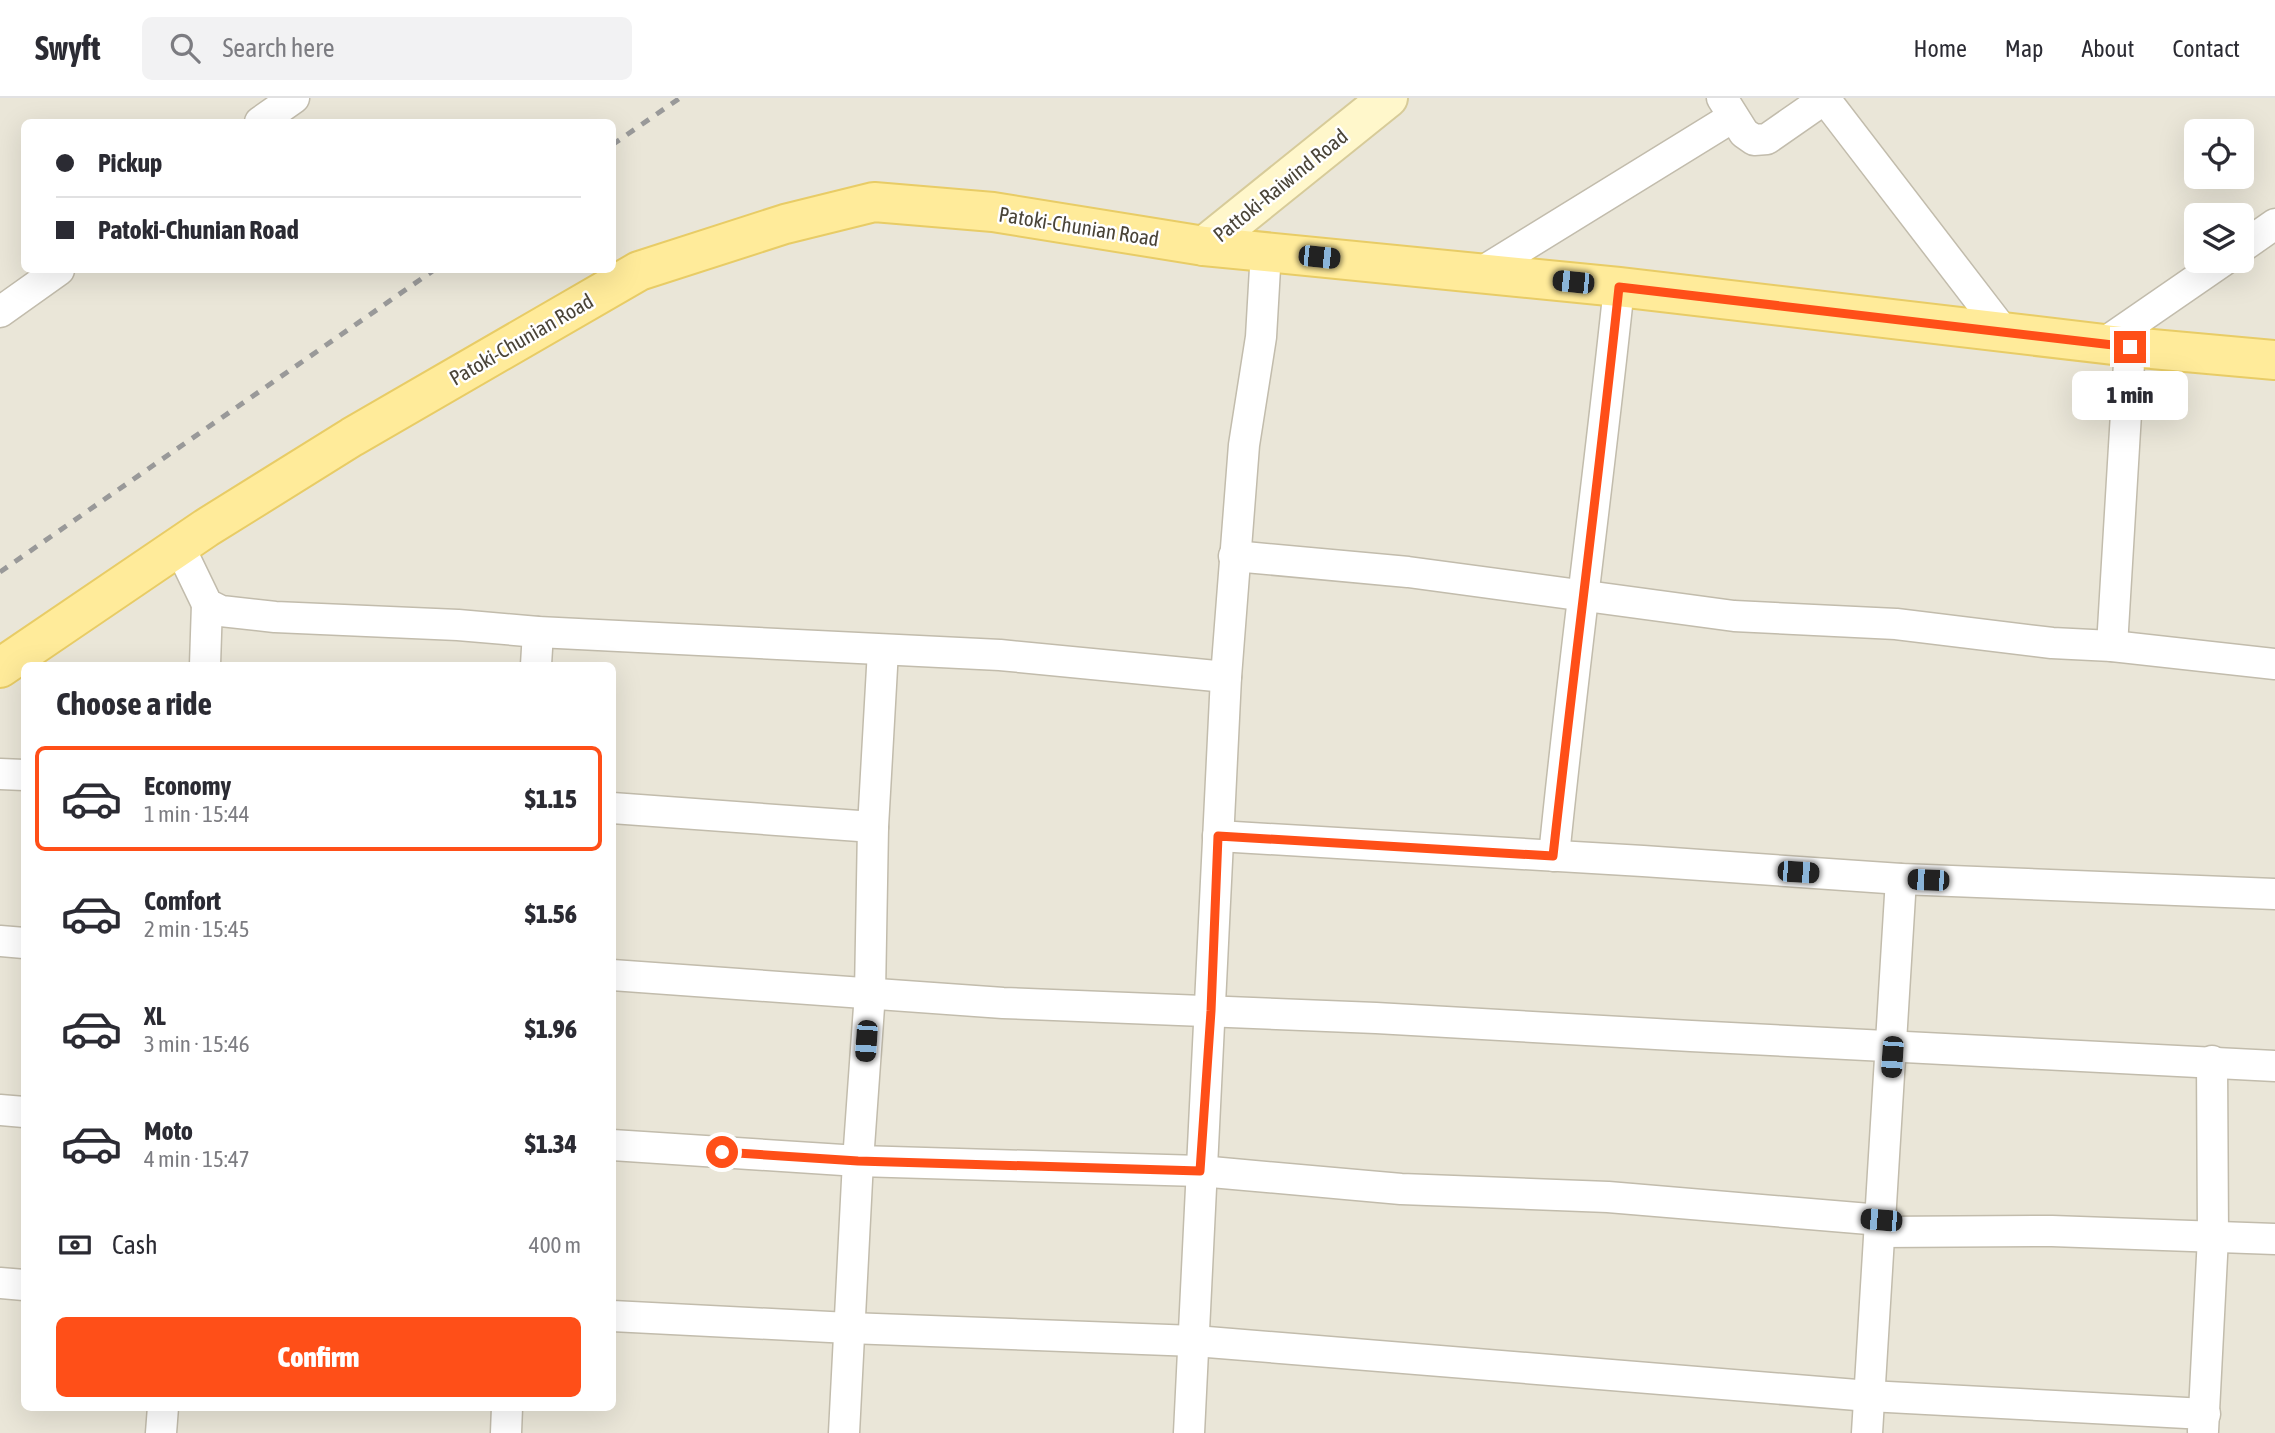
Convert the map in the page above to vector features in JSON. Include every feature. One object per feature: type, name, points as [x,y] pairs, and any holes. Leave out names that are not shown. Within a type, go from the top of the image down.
[{"type":"main road","name":"Pattoki-Raiwind Road","points":[[1204,246],[1388,98]]},
{"type":"main road","name":"Patoki-Chunian Road","points":[[0,668],[179,546],[352,436],[639,271],[785,224],[874,202],[993,212],[1204,246],[1619,287],[2117,345],[2275,360]]},
{"type":"street","points":[[264,119],[294,98]]},
{"type":"street","points":[[1480,273],[1728,107],[1744,133],[1754,140],[1767,139],[1825,98],[2004,332]]},
{"type":"street","points":[[2254,239],[2275,224]]},
{"type":"street","points":[[1189,1433],[1226,677],[1244,444],[1261,337],[1266,251]]},
{"type":"street","points":[[0,312],[55,273]]},
{"type":"street","points":[[2112,646],[2117,345],[2208,273]]},
{"type":"street","points":[[1553,856],[1619,287]]},
{"type":"street","points":[[179,546],[207,604],[205,662]]},
{"type":"street","points":[[1234,556],[1408,572],[1734,616],[1896,624],[2052,643],[2112,646],[2275,664]]},
{"type":"street","points":[[207,604],[221,611],[275,617],[1000,655],[1226,677]]},
{"type":"street","points":[[536,662],[538,632]]},
{"type":"street","points":[[844,1433],[870,993],[873,827],[883,650]]},
{"type":"street","points":[[0,774],[21,775]]},
{"type":"street","points":[[616,808],[873,827]]},
{"type":"street","points":[[1218,836],[1901,879],[2275,894]]},
{"type":"street","points":[[1867,1433],[1901,879]]},
{"type":"street","points":[[0,941],[21,943]]},
{"type":"street","points":[[616,975],[1003,1003],[1376,1018],[2275,1066]]},
{"type":"street","points":[[616,1316],[1195,1341],[2204,1423],[2213,1237],[2212,1061]]},
{"type":"street","points":[[0,1110],[21,1112]]},
{"type":"street","points":[[616,1145],[858,1161],[1200,1171],[1401,1189],[1608,1198],[1880,1226],[2275,1239]]},
{"type":"street","points":[[0,1283],[21,1284]]},
{"type":"street","points":[[161,1433],[163,1411]]},
{"type":"street","points":[[506,1433],[507,1411]]},
{"type":"shaded area","points":[[0,98],[2275,98],[2275,1433],[0,1433]]},
{"type":"railway","points":[[616,142],[680,98]]},
{"type":"railway","points":[[0,572],[430,273]]},
{"type":"route","points":[[722,1152],[858,1161],[1200,1171],[1211,1011],[1218,836],[1553,856],[1602,456],[1619,287],[2130,347]]}]
